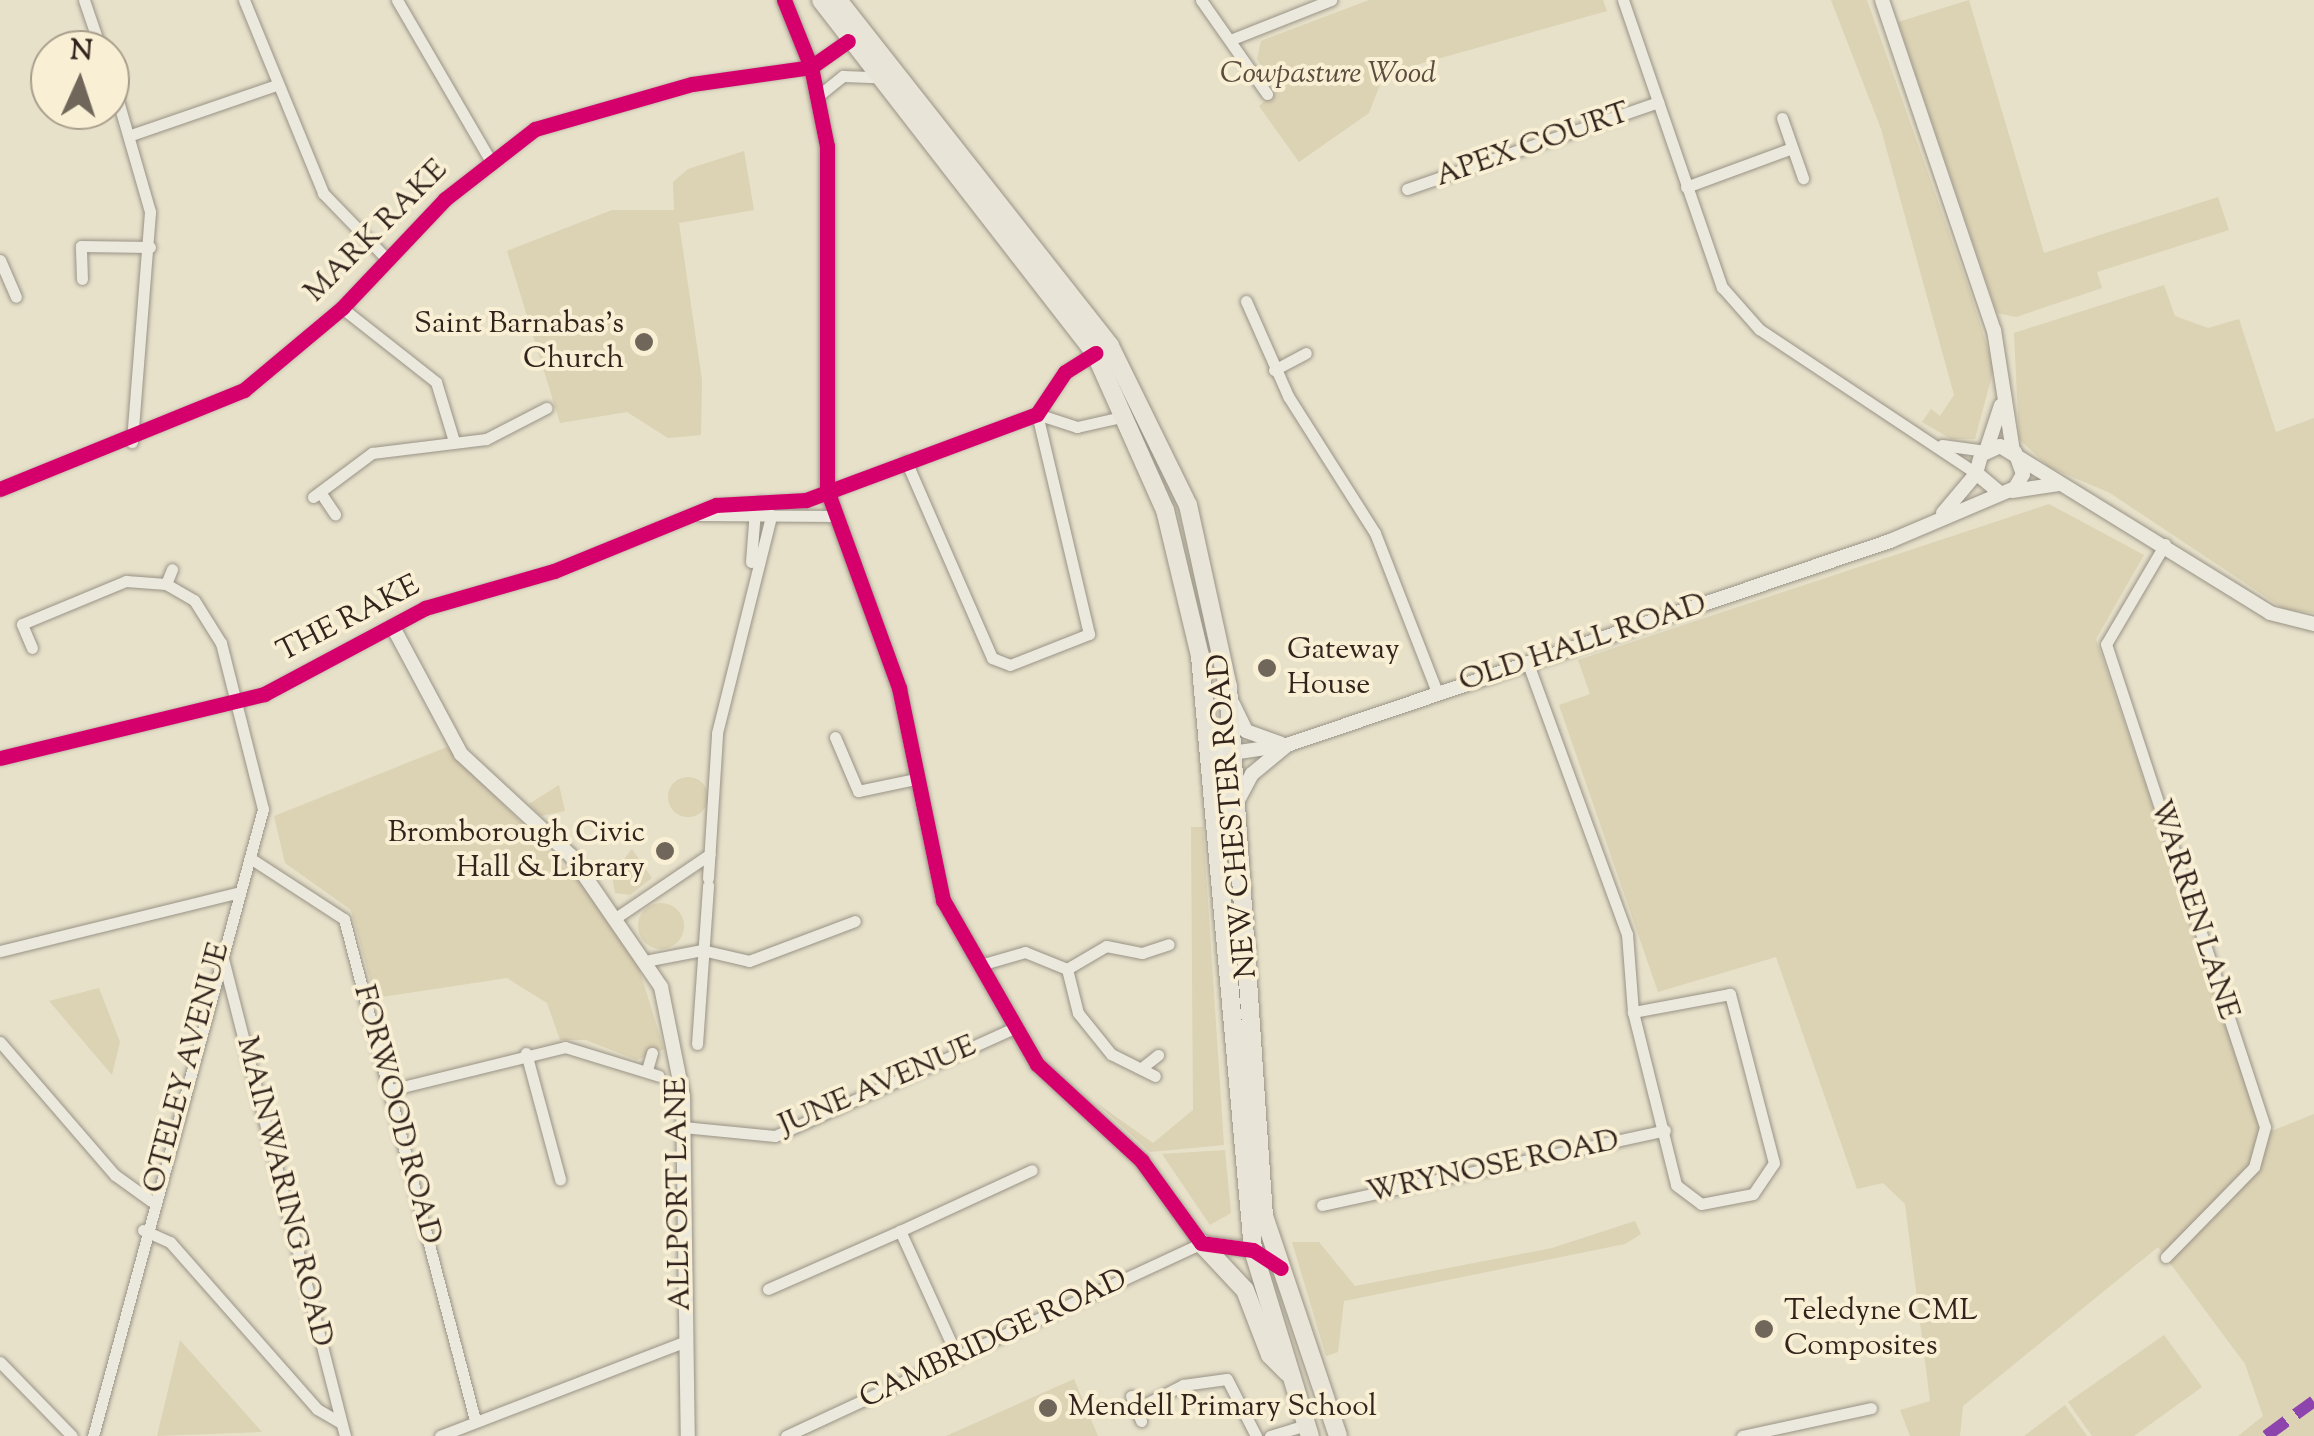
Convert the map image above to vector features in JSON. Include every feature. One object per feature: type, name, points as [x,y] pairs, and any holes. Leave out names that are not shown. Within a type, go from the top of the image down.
[{"type":"highway","name":"NEW CHESTER ROAD","points":[[821,0],[848,41],[1095,353],[1126,416],[1184,572],[1207,746],[1253,1250],[1308,1430]]},
{"type":"highway","name":"NEW CHESTER ROAD","points":[[838,0],[1110,346],[1188,505],[1228,687],[1264,1216],[1338,1436]]},
{"type":"highway","points":[[1233,1277],[1253,1250],[1264,1216]]},
{"type":"highway","points":[[1201,1244],[1233,1277],[1270,1355],[1292,1377]]},
{"type":"street","points":[[84,0],[94,30]]},
{"type":"street","points":[[244,0],[324,193],[386,258]]},
{"type":"street","points":[[397,0],[490,160]]},
{"type":"street","points":[[784,0],[811,67],[818,96],[831,234],[827,490],[833,516],[881,624],[944,900],[1012,1029],[1140,1160],[1201,1244],[1253,1250],[1281,1268]]},
{"type":"street","points":[[1202,0],[1267,94]]},
{"type":"street","points":[[1230,40],[1331,0]]},
{"type":"street","points":[[1623,0],[1722,287],[1759,329],[1934,442],[1976,473],[1990,492],[2007,492],[2023,474],[2014,452],[1994,330],[1882,0]]},
{"type":"street","points":[[811,67],[848,41]]},
{"type":"street","name":"MARK RAKE","points":[[0,489],[132,442],[244,390],[342,308],[386,258],[490,160],[535,129],[586,111],[811,67]]},
{"type":"street","points":[[818,96],[843,76],[876,76]]},
{"type":"street","points":[[134,134],[276,85]]},
{"type":"street","name":"APEX COURT","points":[[1407,189],[1658,102]]},
{"type":"street","points":[[1782,118],[1804,178]]},
{"type":"street","points":[[130,124],[150,247],[132,442]]},
{"type":"street","points":[[1686,188],[1792,148]]},
{"type":"street","points":[[82,278],[81,246],[150,247]]},
{"type":"street","points":[[0,260],[16,297]]},
{"type":"street","points":[[1246,301],[1274,370],[1375,533],[1437,692]]},
{"type":"street","points":[[342,308],[436,382],[453,438]]},
{"type":"street","points":[[906,461],[992,658],[1010,665],[1089,634],[1036,414],[1046,399],[1095,353]]},
{"type":"street","points":[[1274,370],[1306,353]]},
{"type":"street","points":[[335,514],[316,495],[372,454],[453,438],[486,439],[542,408],[532,392]]},
{"type":"street","points":[[1976,473],[2004,394]]},
{"type":"street","points":[[1036,414],[1077,428],[1126,416]]},
{"type":"street","name":"THE RAKE","points":[[0,758],[237,701],[322,670],[425,608],[554,570],[684,516],[827,490],[1036,414]]},
{"type":"street","points":[[1934,442],[2014,452],[2166,544],[2270,613],[2314,624]]},
{"type":"street","name":"OLD HALL ROAD","points":[[1931,522],[1976,473]]},
{"type":"street","name":"OLD HALL ROAD","points":[[1232,754],[1287,746],[1931,522],[2007,492],[2070,486]]},
{"type":"street","points":[[750,576],[754,515],[765,501]]},
{"type":"street","points":[[750,576],[771,516],[765,501]]},
{"type":"street","points":[[684,516],[833,516]]},
{"type":"street","name":"WARREN LANE","points":[[2166,544],[2106,644],[2266,1128],[2254,1167],[2166,1257]]},
{"type":"street","points":[[32,648],[22,624],[126,581],[166,584],[172,569]]},
{"type":"street","name":"ALLPORT LANE","points":[[698,1044],[717,734],[750,576]]},
{"type":"street","name":"OTELEY AVENUE","points":[[93,1436],[151,1201],[262,809],[237,701],[205,613],[166,584]]},
{"type":"street","name":"ALLPORT LANE","points":[[394,629],[461,754],[571,856],[650,960],[676,1047],[683,1127],[682,1342],[688,1436]]},
{"type":"street","points":[[1527,662],[1627,934],[1633,1012],[1676,1185],[1700,1204],[1752,1194],[1770,1179],[1774,1163],[1730,994],[1633,1012]]},
{"type":"street","points":[[1228,687],[1246,732],[1287,746]]},
{"type":"street","points":[[835,737],[838,753],[858,790],[915,780]]},
{"type":"street","points":[[1207,746],[1232,754],[1221,775],[1233,1046]]},
{"type":"street","points":[[1236,805],[1252,774],[1287,746]]},
{"type":"street","points":[[838,753],[855,748]]},
{"type":"street","points":[[618,917],[710,854]]},
{"type":"street","name":"FORWOOD ROAD","points":[[250,858],[344,918],[475,1420]]},
{"type":"street","points":[[0,951],[237,893]]},
{"type":"street","points":[[650,960],[702,950],[749,961],[855,921]]},
{"type":"street","points":[[1067,968],[1106,946],[1142,953],[1162,944],[1150,930]]},
{"type":"street","name":"MAINWARING ROAD","points":[[220,948],[343,1429]]},
{"type":"street","points":[[980,965],[1025,952],[1067,968]]},
{"type":"street","points":[[1067,968],[1078,1012],[1111,1054],[1144,1066],[1155,1076]]},
{"type":"street","name":"JUNE AVENUE","points":[[683,1127],[775,1136],[1012,1029]]},
{"type":"street","points":[[0,1042],[115,1175],[151,1201]]},
{"type":"street","points":[[390,1090],[526,1053],[582,1049],[653,1073],[652,1052]]},
{"type":"street","points":[[526,1053],[560,1180]]},
{"type":"street","points":[[1144,1066],[1158,1055]]},
{"type":"street","name":"WRYNOSE ROAD","points":[[1322,1205],[1665,1130]]},
{"type":"street","points":[[768,1288],[1032,1170]]},
{"type":"street","points":[[144,1230],[170,1242],[317,1409],[343,1429]]},
{"type":"street","points":[[900,1231],[958,1358]]},
{"type":"street","name":"CAMBRIDGE ROAD","points":[[786,1436],[1201,1244]]},
{"type":"street","points":[[440,1436],[682,1342]]},
{"type":"street","points":[[0,1362],[72,1436]]},
{"type":"street","points":[[1131,1396],[1139,1415],[1182,1384],[1227,1378],[1256,1436]]},
{"type":"street","points":[[1742,1436],[1871,1408]]},
{"type":"street","points":[[1270,1436],[1308,1430]]},
{"type":"green space","name":"Cowpasture Wood","points":[[1369,0],[1603,0],[1607,11],[1384,74],[1369,113],[1299,162],[1259,106],[1278,90],[1257,59],[1261,41]]},
{"type":"green space","points":[[1831,0],[1867,0],[1970,292],[1994,368],[1975,439],[1951,439],[1922,422],[1931,409],[1940,416],[1954,395],[1881,129]]},
{"type":"green space","points":[[1969,0],[2044,253],[2218,197],[2229,230],[2097,272],[2102,288],[2016,317],[1997,313],[1898,22]]},
{"type":"green space","points":[[744,151],[754,210],[679,223],[702,380],[701,435],[668,438],[627,412],[560,423],[507,251],[612,210],[674,210],[673,182],[688,169]]},
{"type":"green space","points":[[2164,285],[2175,316],[2208,328],[2239,319],[2276,432],[2314,418],[2314,613],[2284,609],[2110,493],[2049,467],[2019,439],[2014,333]]},
{"type":"green space","points":[[2049,504],[2144,555],[2096,639],[2264,1134],[2314,1114],[2314,1436],[2238,1436],[2263,1416],[2245,1364],[2158,1247],[1963,1406],[1960,1436],[1910,1436],[1900,1410],[1930,1401],[1905,1204],[1883,1183],[1857,1189],[1776,957],[1658,992],[1559,705],[1590,694],[1578,660]]},
{"type":"green space","points":[[447,747],[591,894],[637,962],[664,1049],[637,1060],[586,1040],[560,1040],[547,1003],[507,978],[375,998],[351,910],[285,863],[274,816]]},
{"type":"green space","points":[[688,777],[702,783],[708,797],[702,811],[688,817],[674,811],[668,797],[674,783]]},
{"type":"green space","points":[[559,785],[565,811],[541,816],[529,804]]},
{"type":"green space","points":[[1191,827],[1203,827],[1224,1145],[1150,1152],[1094,1101],[1153,1143],[1193,1110]]},
{"type":"green space","points":[[632,849],[652,878],[630,895],[615,893],[612,875]]},
{"type":"green space","points":[[661,903],[678,909],[684,926],[678,943],[661,949],[644,943],[638,926],[644,909]]},
{"type":"green space","points":[[99,988],[120,1042],[112,1075],[49,1001]]},
{"type":"green space","points":[[1225,1150],[1231,1213],[1210,1225],[1162,1154]]},
{"type":"green space","points":[[1635,1221],[1641,1234],[1625,1244],[1344,1301],[1338,1352],[1326,1356],[1292,1242],[1319,1242],[1355,1286],[1552,1248]]},
{"type":"green space","points":[[2164,1335],[2202,1387],[2134,1436],[2092,1436],[2068,1402]]},
{"type":"green space","points":[[180,1340],[262,1432],[157,1436]]},
{"type":"green space","name":"Mendell Primary School","points":[[1074,1379],[1098,1436],[946,1436]]},
{"type":"green space","points":[[2065,1405],[2087,1436],[2024,1436]]},
{"type":"marked path","points":[[2266,1436],[2314,1401]]},
{"type":"cycle path","points":[[784,0],[811,67],[827,146],[827,490],[899,688],[943,900],[1037,1064],[1141,1160],[1201,1243],[1253,1250],[1281,1268]]},
{"type":"cycle path","points":[[0,489],[244,390],[342,308],[445,199],[535,129],[692,84],[811,67],[848,41]]},
{"type":"cycle path","points":[[0,758],[264,694],[425,608],[554,571],[716,505],[806,500],[1037,414],[1065,372],[1095,353]]},
{"type":"place","name":"Saint Barnabas's Church","points":[[644,342]]},
{"type":"place","name":"Gateway House","points":[[1267,668]]},
{"type":"place","name":"Bromborough Civic Hall & Library","points":[[665,851]]},
{"type":"place","name":"Teledyne CML Composites","points":[[1764,1329]]},
{"type":"place","name":"Mendell Primary School","points":[[1048,1408]]}]
